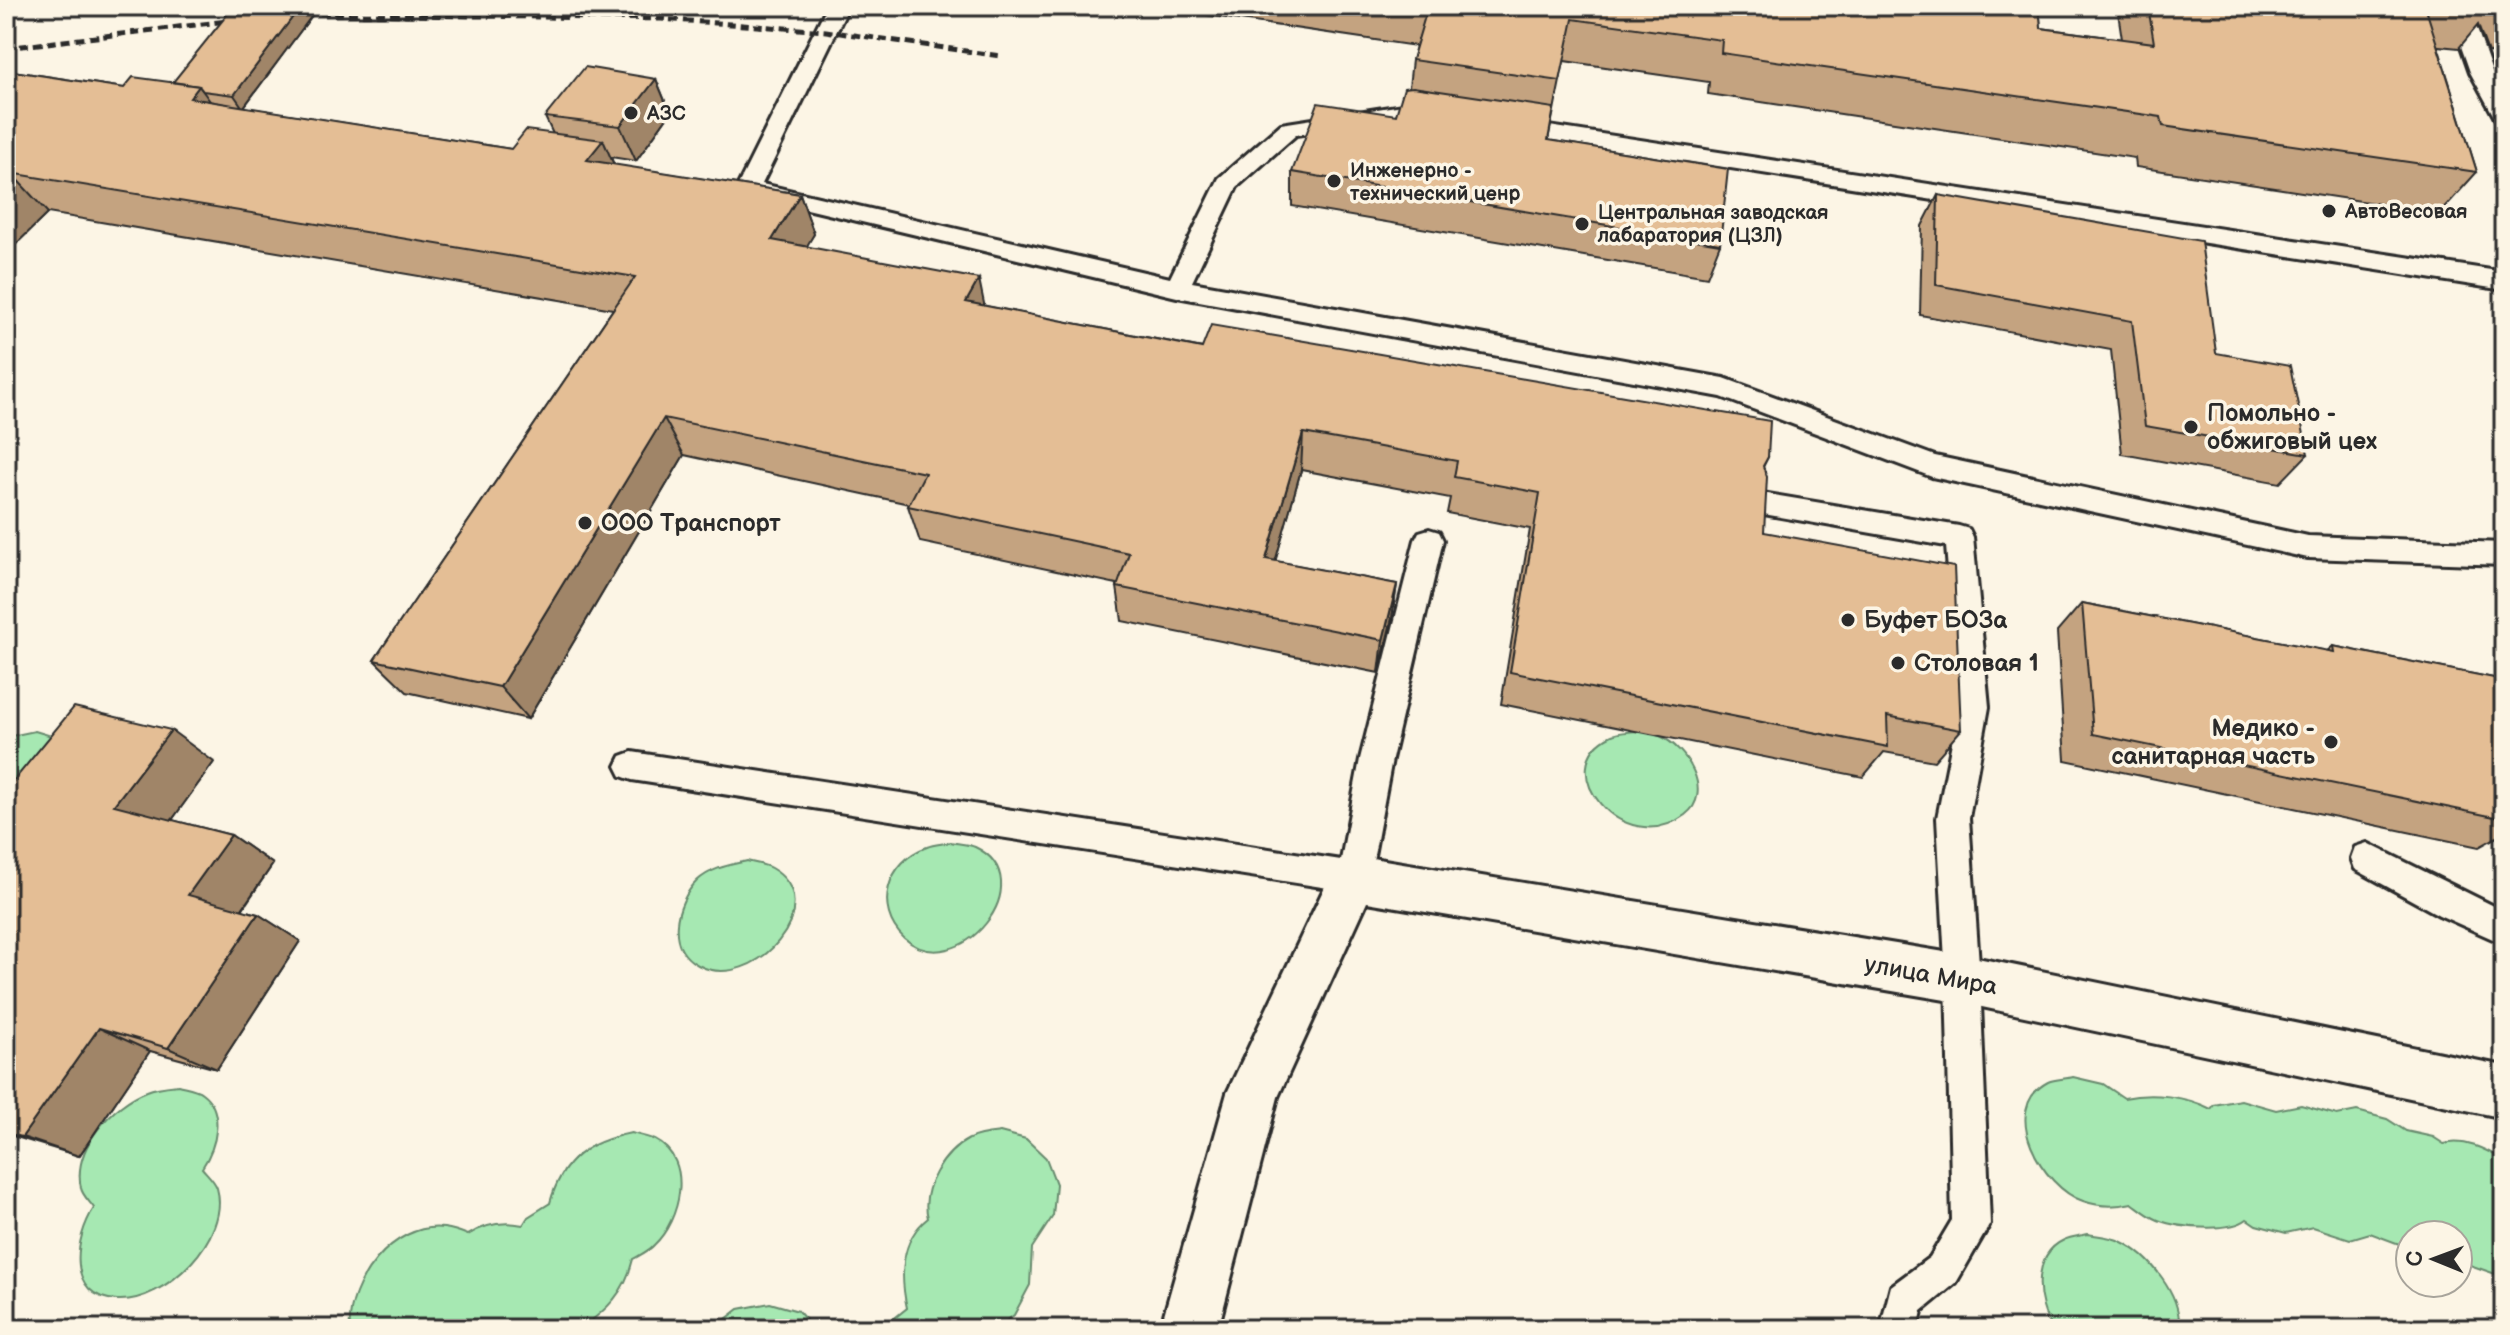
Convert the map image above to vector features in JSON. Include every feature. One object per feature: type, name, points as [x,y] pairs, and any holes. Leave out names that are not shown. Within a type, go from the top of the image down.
[{"type":"main road","name":"улица Мира","points":[[1354,877],[1963,979],[2504,1092]]},
{"type":"main road","points":[[1189,1329],[1253,1093],[1354,877]]},
{"type":"lane","points":[[838,6],[741,186],[1177,288],[1724,388],[1932,466],[2308,547],[2504,554]]},
{"type":"lane","points":[[2458,6],[2481,72],[2504,115]]},
{"type":"lane","points":[[1177,288],[1227,183],[1289,129],[1409,111],[1456,118]]},
{"type":"lane","points":[[1488,123],[2504,281]]},
{"type":"lane","points":[[1762,504],[1959,537],[1974,707],[1953,818],[1963,979],[1971,1224],[1943,1270],[1905,1300],[1899,1329]]},
{"type":"lane","points":[[632,766],[1354,877],[1376,759],[1429,540]]},
{"type":"lane","points":[[2367,858],[2451,904],[2504,928]]},
{"type":"green space","points":[[35,731],[55,737],[6,825],[6,737]]},
{"type":"green space","points":[[1636,731],[1657,735],[1670,742],[1694,771],[1697,795],[1694,806],[1685,815],[1661,826],[1638,826],[1617,818],[1600,804],[1590,786],[1587,767],[1594,749],[1612,735]]},
{"type":"green space","points":[[951,842],[975,847],[994,862],[1001,882],[998,903],[986,923],[969,939],[948,949],[925,950],[904,938],[894,926],[887,900],[889,887],[902,863],[913,854],[930,846]]},
{"type":"green space","points":[[747,861],[771,868],[788,883],[794,902],[790,922],[779,941],[762,957],[742,967],[720,971],[698,965],[681,948],[677,937],[683,901],[697,881],[708,873]]},
{"type":"green space","points":[[2073,1077],[2103,1084],[2124,1098],[2169,1096],[2211,1109],[2214,1105],[2241,1100],[2276,1110],[2301,1105],[2337,1115],[2357,1111],[2387,1119],[2406,1131],[2433,1137],[2444,1144],[2460,1143],[2483,1149],[2504,1160],[2504,1277],[2474,1266],[2474,1219],[2394,1219],[2394,1242],[2370,1233],[2350,1239],[2313,1227],[2286,1233],[2256,1225],[2247,1219],[2228,1226],[2187,1226],[2154,1218],[2132,1203],[2108,1206],[2083,1201],[2053,1181],[2031,1147],[2026,1128],[2026,1110],[2033,1094],[2048,1082]]},
{"type":"green space","points":[[178,1085],[200,1091],[214,1109],[214,1140],[202,1168],[217,1188],[219,1207],[214,1227],[191,1264],[155,1291],[136,1298],[117,1300],[101,1296],[89,1289],[82,1278],[79,1264],[82,1235],[94,1208],[81,1188],[83,1158],[98,1129],[121,1106],[151,1090]]},
{"type":"green space","points":[[1000,1132],[1026,1139],[1046,1158],[1056,1184],[1053,1216],[1032,1248],[1030,1285],[1014,1315],[996,1329],[881,1329],[907,1308],[903,1284],[904,1260],[912,1237],[928,1218],[928,1195],[936,1172],[951,1153],[969,1139]]},
{"type":"green space","points":[[631,1133],[655,1140],[668,1149],[679,1176],[676,1207],[663,1234],[650,1249],[633,1259],[625,1282],[614,1300],[580,1329],[350,1329],[356,1293],[365,1275],[391,1245],[425,1228],[447,1228],[468,1235],[495,1224],[523,1225],[528,1217],[550,1203],[562,1175],[578,1155],[601,1142]]},
{"type":"green space","points":[[2088,1234],[2120,1241],[2153,1266],[2170,1290],[2179,1316],[2179,1329],[2053,1329],[2040,1294],[2046,1257],[2053,1247],[2067,1239]]},
{"type":"green space","points":[[770,1303],[798,1311],[814,1329],[713,1329],[739,1309]]},
{"type":"building","points":[[234,6],[301,6],[234,95],[203,91],[199,86],[173,82]]},
{"type":"building","points":[[1428,6],[2039,6],[2041,28],[2154,43],[2148,6],[2425,6],[2477,172],[2163,126],[2161,117],[1721,53],[1722,40],[1573,19],[1560,81],[1412,60]]},
{"type":"building","points":[[585,67],[656,79],[620,126],[545,117]]},
{"type":"building","points":[[6,70],[124,88],[133,77],[199,86],[190,98],[511,149],[526,130],[603,140],[587,160],[800,194],[772,240],[979,279],[966,302],[1202,348],[1211,325],[1770,421],[1768,457],[1763,466],[1767,477],[1764,532],[1954,567],[1961,730],[1887,716],[1888,747],[1510,672],[1540,493],[1454,477],[1457,461],[1303,433],[1266,559],[1397,584],[1383,640],[1117,587],[1129,553],[908,506],[925,473],[664,418],[500,687],[374,660],[635,277],[11,173],[6,178]]},
{"type":"building","points":[[1404,88],[1554,108],[1548,140],[1728,169],[1720,244],[1292,172],[1318,103],[1396,115]]},
{"type":"building","points":[[1938,195],[2201,241],[2216,353],[2290,366],[2308,454],[2145,426],[2132,321],[1936,285]]},
{"type":"building","points":[[2082,603],[2334,652],[2333,646],[2504,680],[2504,819],[2093,734]]},
{"type":"building","points":[[74,707],[171,730],[114,805],[231,835],[188,895],[258,914],[168,1048],[99,1028],[22,1137],[6,1133],[6,790]]},
{"type":"railway","points":[[292,13],[661,19],[826,31],[1001,56]]},
{"type":"railway","points":[[6,48],[244,19]]},
{"type":"place","name":"АЗС","points":[[631,113]]},
{"type":"place","name":"Инженерно - технический ценр","points":[[1334,181]]},
{"type":"place","name":"АвтоВесовая","points":[[2329,211]]},
{"type":"place","name":"Центральная заводская лабаратория (ЦЗЛ)","points":[[1582,224]]},
{"type":"place","name":"Помольно - обжиговый цех","points":[[2191,427]]},
{"type":"place","name":"ООО Транспорт","points":[[585,523]]},
{"type":"place","name":"Буфет БОЗа","points":[[1848,620]]},
{"type":"place","name":"Столовая 1","points":[[1898,663]]},
{"type":"place","name":"Медико - санитарная часть","points":[[2331,742]]}]
